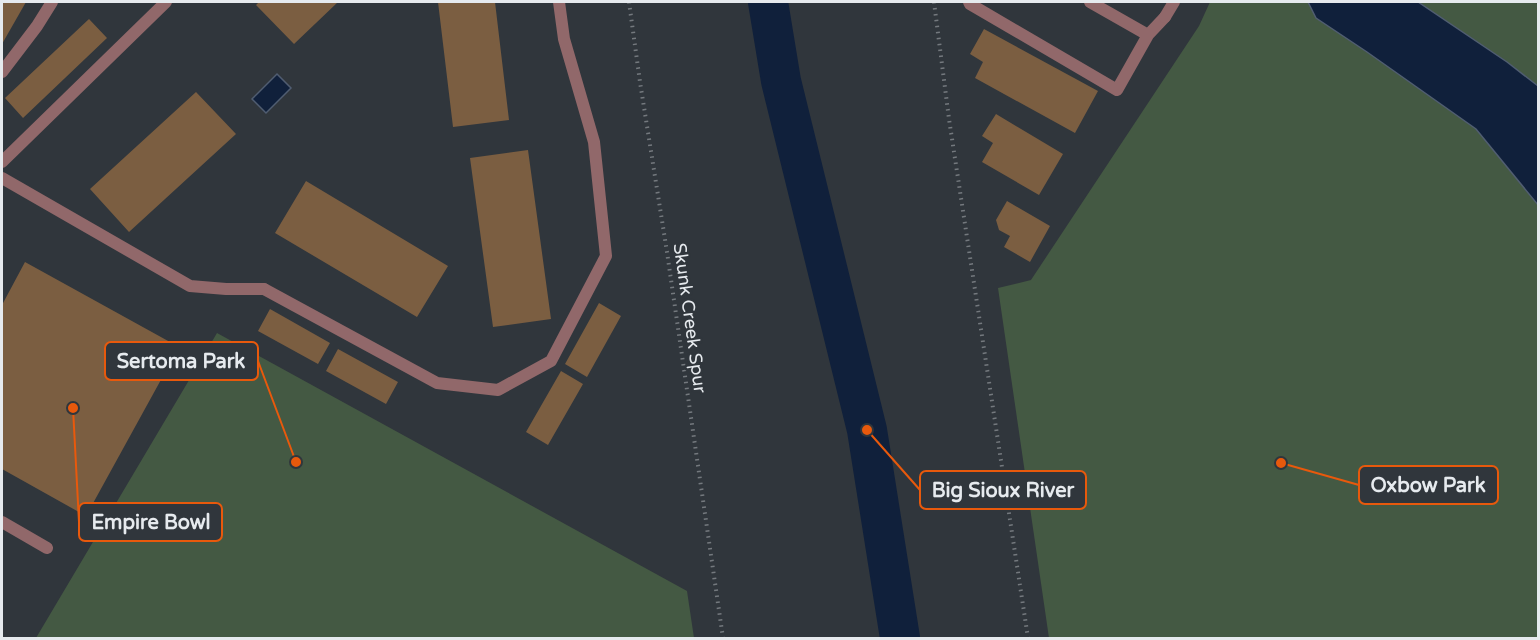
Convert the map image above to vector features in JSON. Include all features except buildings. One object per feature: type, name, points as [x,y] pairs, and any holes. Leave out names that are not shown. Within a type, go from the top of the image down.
[{"type":"street","points":[[2,72],[52,2]]},
{"type":"street","points":[[2,162],[166,2]]},
{"type":"street","points":[[2,178],[190,286],[264,289],[438,383],[498,390],[551,361],[606,256],[594,142],[564,39],[559,2]]},
{"type":"street","points":[[969,2],[1117,90],[1148,35],[1165,17],[1174,2]]},
{"type":"street","points":[[1090,2],[1148,35]]},
{"type":"street","points":[[2,522],[47,548]]},
{"type":"path","name":"Skunk Creek Spur","points":[[629,2],[668,252],[723,639]]},
{"type":"path","points":[[934,2],[949,119],[1029,639]]},
{"type":"green space","points":[[1210,2],[1534,2],[1538,4],[1538,638],[1049,638],[998,288],[1031,280],[1199,26]]},
{"type":"green space","points":[[217,333],[687,591],[694,638],[36,638]]},
{"type":"water","points":[[1308,2],[1418,2],[1507,62],[1538,86],[1538,205],[1476,129],[1316,18]]},
{"type":"water","points":[[277,74],[291,88],[266,113],[252,99]]},
{"type":"waterway","points":[[768,2],[781,81],[867,430],[900,638]]},
{"type":"place","name":"Empire Bowl","points":[[73,408]]},
{"type":"place","name":"Big Sioux River","points":[[867,430]]},
{"type":"place","name":"Sertoma Park","points":[[296,462]]},
{"type":"place","name":"Oxbow Park","points":[[1281,463]]}]
